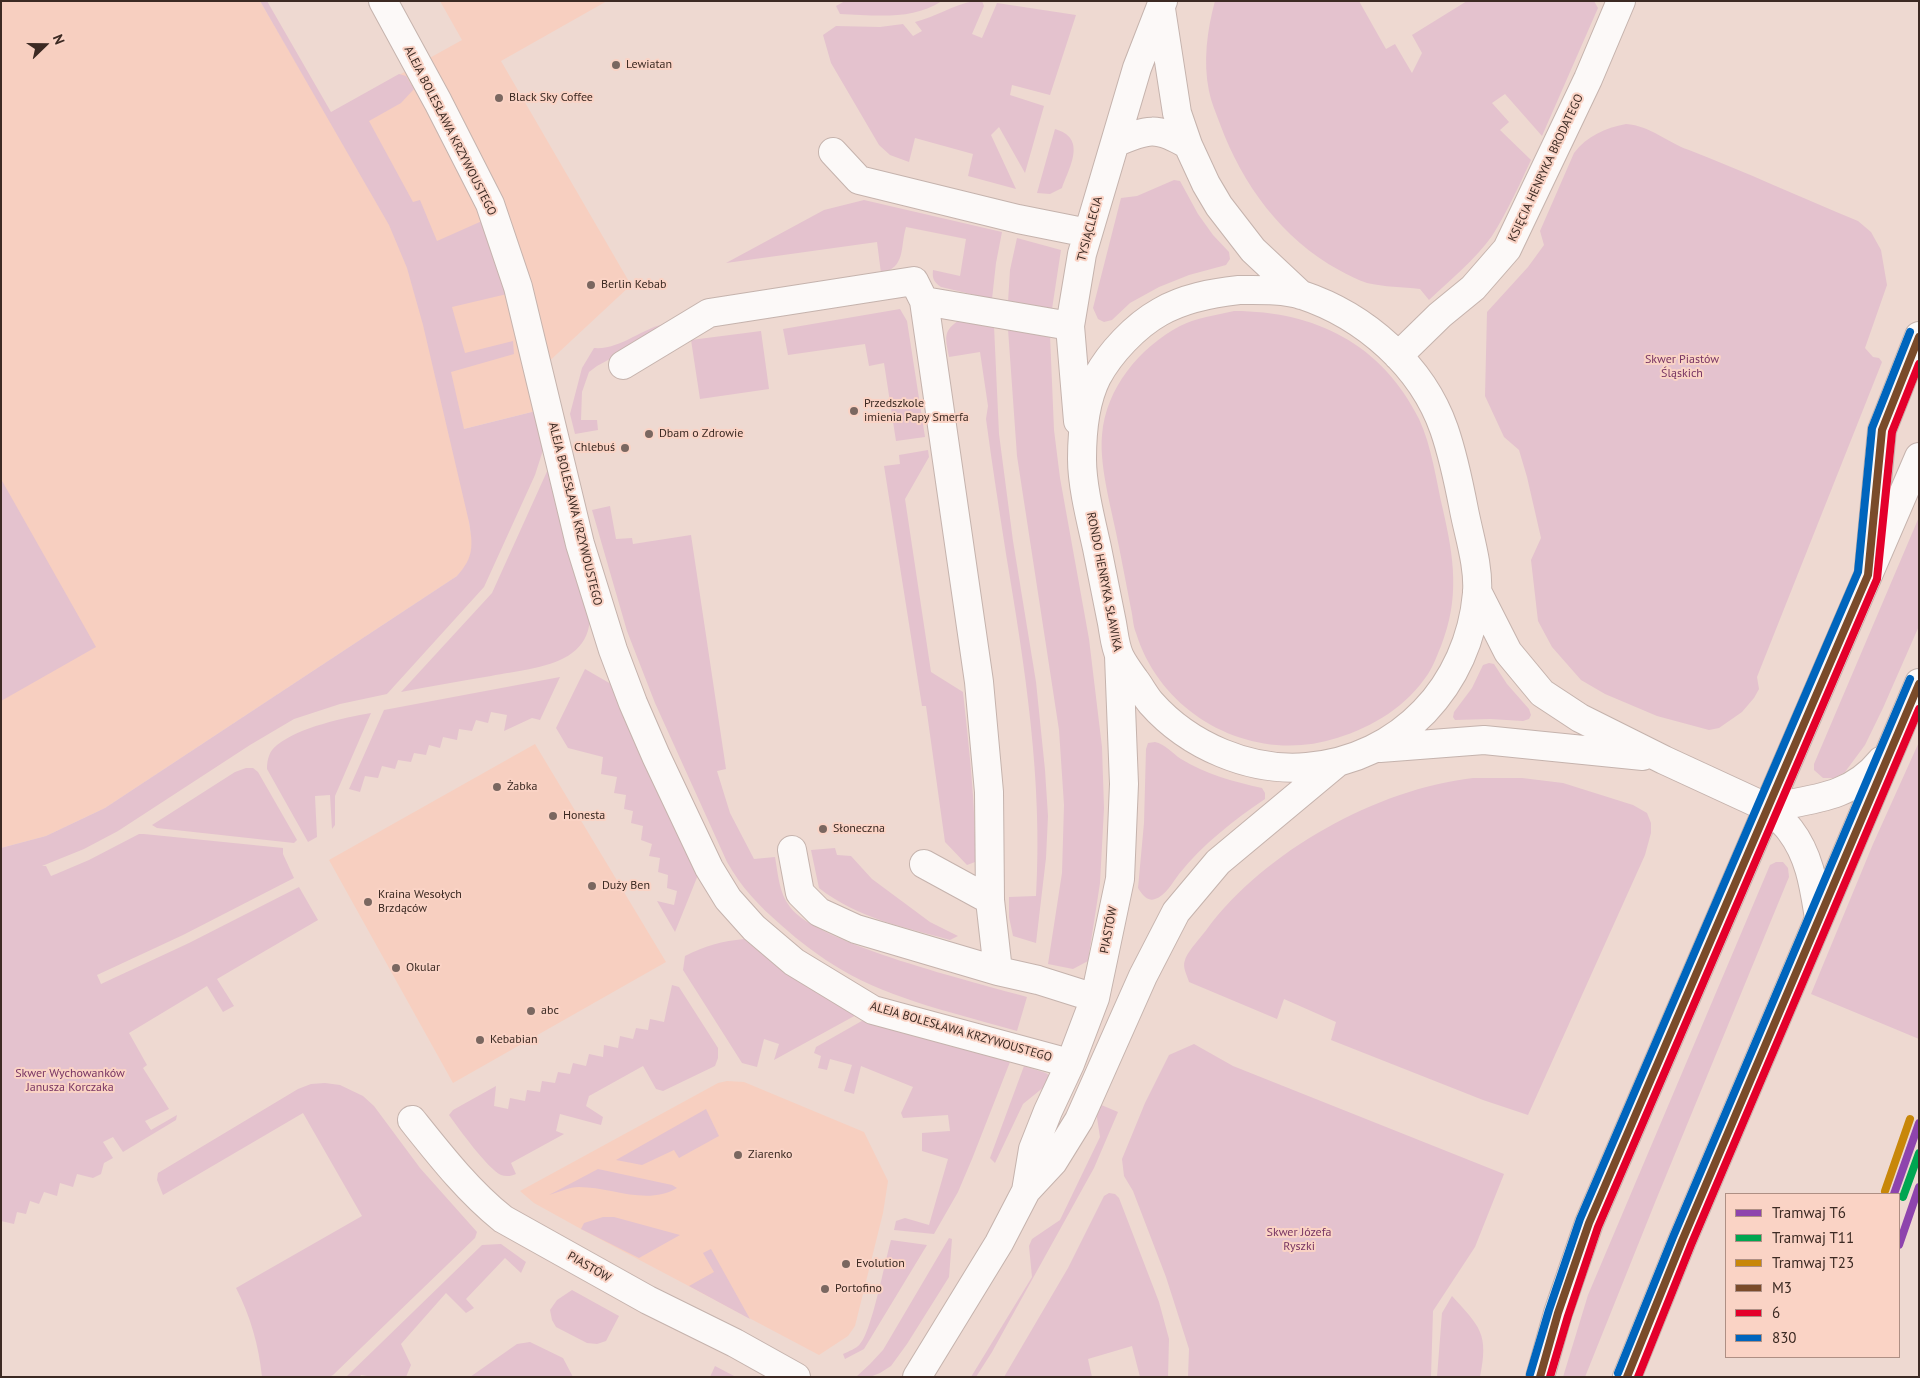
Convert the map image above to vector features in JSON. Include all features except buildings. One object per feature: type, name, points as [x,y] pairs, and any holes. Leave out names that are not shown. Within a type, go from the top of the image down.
[{"type":"street","name":"ALEJA BOLESŁAWA KRZYWOUSTEGO","points":[[383,1],[438,102],[490,204],[518,287],[580,544],[610,641],[656,756],[709,868],[728,900],[754,928],[794,962],[873,1010],[1058,1060]]},
{"type":"street","name":"KSIĘCIA HENRYKA BRODATEGO","points":[[1398,356],[1440,315],[1473,288],[1507,249],[1588,79],[1621,1]]},
{"type":"street","name":"TYSIĄCLECIA","points":[[1082,460],[1070,326],[1082,254],[1137,68],[1162,4]]},
{"type":"street","name":"TYSIĄCLECIA","points":[[1162,4],[1177,113],[1188,144],[1206,184],[1219,206],[1253,250],[1301,295]]},
{"type":"street","points":[[1114,144],[1140,132],[1156,131],[1188,144]]},
{"type":"street","points":[[833,152],[859,180],[1018,219],[1088,233]]},
{"type":"street","points":[[624,365],[709,313],[914,281],[924,301],[979,682],[989,792],[990,900],[998,971]]},
{"type":"street","name":"RONDO HENRYKA SŁAWIKA","points":[[1239,290],[1272,290],[1301,295],[1352,318],[1377,336],[1398,356],[1421,384],[1444,428],[1462,499],[1474,559],[1477,591],[1465,647],[1447,684],[1424,712],[1406,729],[1376,749],[1338,762],[1307,767],[1283,767],[1243,760],[1209,748],[1176,726],[1150,702],[1119,656],[1092,522],[1082,460],[1085,415],[1096,379],[1112,356],[1144,324],[1158,313],[1177,304],[1210,294],[1239,290]]},
{"type":"street","points":[[924,301],[1070,326]]},
{"type":"street","points":[[1868,575],[1882,430],[1919,336]]},
{"type":"street","points":[[1540,1377],[1558,1313],[1589,1223],[1919,457]]},
{"type":"street","points":[[1477,591],[1508,652],[1542,693],[1570,713],[1657,757],[1768,808],[1789,829],[1801,847],[1812,875],[1819,918]]},
{"type":"street","name":"PIASTÓW","points":[[1026,1191],[1034,1149],[1048,1111],[1070,1064],[1095,998],[1120,879],[1124,784],[1119,656]]},
{"type":"street","points":[[1627,1377],[1682,1241],[1919,683]]},
{"type":"street","points":[[1376,749],[1484,740],[1657,757]]},
{"type":"street","points":[[1768,808],[1828,795],[1850,788],[1870,774],[1891,748]]},
{"type":"street","name":"PIASTÓW","points":[[917,1377],[999,1243],[1026,1191],[1053,1162],[1079,1120],[1143,976],[1176,912],[1218,862],[1338,762]]},
{"type":"street","points":[[792,850],[800,893],[819,912],[856,929],[1095,998]]},
{"type":"street","points":[[924,864],[990,900]]},
{"type":"street","name":"PIASTÓW","points":[[412,1120],[448,1165],[487,1206],[503,1219],[648,1300],[744,1348],[796,1377]]},
{"type":"shaded area","points":[[1,1],[260,1],[327,115],[462,40],[440,1],[607,1],[501,61],[631,285],[528,381],[536,411],[464,429],[472,553],[466,566],[457,576],[105,808],[46,836],[1,848]]},
{"type":"shaded area","points":[[535,744],[666,962],[453,1083],[329,860]]},
{"type":"shaded area","points":[[727,1081],[744,1082],[864,1132],[888,1181],[883,1213],[855,1326],[848,1336],[819,1355],[581,1229],[534,1203],[520,1191],[718,1083]]},
{"type":"green space","name":"Skwer Wychowanków Janusza Korczaka","points":[[260,1],[267,1],[331,112],[399,74],[406,76],[414,89],[401,103],[369,121],[413,202],[420,200],[437,241],[482,221],[507,294],[452,307],[465,353],[513,341],[514,354],[451,372],[464,429],[536,411],[544,447],[535,475],[484,587],[387,694],[340,704],[294,719],[250,745],[118,831],[84,849],[42,866],[46,866],[51,876],[89,860],[139,834],[283,848],[283,854],[294,878],[183,935],[97,975],[101,984],[189,943],[299,887],[318,920],[217,979],[234,1006],[223,1012],[207,986],[129,1033],[147,1065],[143,1068],[169,1109],[145,1121],[151,1130],[177,1115],[176,1120],[123,1152],[113,1137],[103,1142],[113,1158],[104,1163],[101,1174],[93,1178],[77,1174],[73,1187],[60,1183],[57,1196],[44,1192],[39,1204],[30,1201],[26,1214],[17,1212],[14,1224],[1,1221],[1,848],[46,836],[105,808],[457,576],[467,563],[471,551],[469,522],[423,325],[407,268],[389,225]]},
{"type":"green space","points":[[845,1],[942,1],[918,12],[879,16],[840,14],[836,6]]},
{"type":"green space","points":[[974,1],[982,1],[984,6],[972,34],[982,38],[997,3],[1076,15],[1050,95],[1012,85],[1010,95],[1044,106],[1025,173],[999,127],[991,135],[1016,189],[968,176],[973,154],[915,138],[909,162],[890,155],[879,145],[831,63],[823,35],[836,26],[880,27],[903,24],[913,36],[922,31],[915,22]]},
{"type":"green space","points":[[1215,1],[1359,1],[1386,49],[1395,44],[1412,73],[1422,53],[1412,35],[1467,1],[1594,1],[1598,8],[1542,136],[1505,94],[1492,103],[1509,122],[1500,130],[1531,160],[1492,236],[1470,262],[1429,300],[1420,289],[1367,283],[1346,274],[1299,243],[1266,208],[1240,168],[1229,146],[1209,91],[1206,69],[1207,46]]},
{"type":"green space","name":"Skwer Piastów Śląskich","points":[[1626,124],[1651,131],[1681,147],[1858,221],[1871,232],[1881,250],[1887,285],[1865,348],[1873,357],[1879,358],[1882,362],[1757,677],[1759,689],[1742,712],[1719,728],[1709,730],[1657,716],[1605,694],[1581,680],[1552,647],[1538,621],[1531,560],[1541,538],[1527,477],[1519,450],[1504,437],[1485,396],[1487,312],[1528,267],[1544,245],[1540,231],[1574,153],[1591,137]]},
{"type":"green space","points":[[1055,129],[1065,133],[1071,139],[1074,154],[1072,162],[1062,188],[1050,194],[1037,193]]},
{"type":"green space","points":[[1174,180],[1180,181],[1198,214],[1213,235],[1229,252],[1230,259],[1226,265],[1189,275],[1159,287],[1130,303],[1112,320],[1104,322],[1098,319],[1093,308],[1121,198],[1137,196]]},
{"type":"green space","points":[[864,200],[1002,232],[992,299],[941,287],[934,280],[933,270],[960,276],[966,239],[906,227],[901,256],[898,262],[895,267],[881,273],[877,242],[726,263],[824,210]]},
{"type":"green space","points":[[1017,238],[1061,250],[1052,309],[1008,302],[1010,270]]},
{"type":"green space","points":[[900,309],[907,321],[925,437],[896,441],[884,363],[869,366],[865,344],[788,355],[783,329]]},
{"type":"green space","points":[[1234,311],[1292,317],[1318,325],[1343,337],[1366,352],[1386,370],[1404,393],[1419,419],[1433,464],[1450,545],[1453,578],[1451,611],[1441,646],[1428,674],[1410,696],[1376,721],[1337,738],[1306,745],[1274,745],[1244,739],[1215,727],[1189,710],[1167,689],[1149,663],[1135,630],[1104,476],[1102,435],[1105,418],[1110,401],[1127,371],[1151,346],[1180,326],[1199,319]]},
{"type":"green space","points":[[958,321],[994,326],[999,434],[1013,541],[1036,682],[1045,770],[1048,816],[1046,858],[1036,943],[1013,936],[1009,917],[1009,897],[1036,896],[1037,810],[1035,767],[1020,639],[986,419],[988,406],[980,352],[949,357],[946,341],[947,332]]},
{"type":"green space","points":[[668,323],[643,341],[589,372],[582,392],[581,420],[597,420],[598,430],[575,434],[570,414],[582,368],[594,348],[613,346],[649,329]]},
{"type":"green space","points":[[1008,329],[1050,335],[1054,430],[1060,478],[1089,639],[1102,747],[1104,808],[1100,883],[1088,961],[1073,969],[1048,964],[1062,873],[1064,805],[1059,730],[1017,456]]},
{"type":"green space","points":[[761,331],[769,389],[700,399],[691,340]]},
{"type":"green space","points":[[928,450],[929,457],[905,499],[931,672],[963,692],[972,777],[975,841],[975,862],[967,865],[945,842],[926,706],[922,706],[884,466],[900,464],[899,455]]},
{"type":"green space","points":[[549,467],[590,621],[588,631],[582,643],[576,650],[564,658],[544,666],[401,692],[492,593]]},
{"type":"green space","points":[[1,479],[96,647],[1,701]]},
{"type":"green space","points":[[610,506],[616,539],[632,538],[633,544],[691,535],[726,769],[717,771],[730,813],[754,859],[775,857],[781,890],[786,902],[806,921],[832,935],[864,948],[900,961],[1027,997],[1017,1031],[904,998],[861,980],[818,955],[765,911],[744,888],[727,862],[655,703],[627,631],[592,510]]},
{"type":"green space","points":[[1919,517],[1919,626],[1865,745],[1845,772],[1834,778],[1823,778],[1814,770],[1814,764]]},
{"type":"green space","points":[[1494,664],[1507,684],[1529,709],[1531,715],[1529,719],[1523,721],[1490,719],[1455,720],[1453,717],[1454,712],[1472,688],[1483,665]]},
{"type":"green space","points":[[585,669],[611,684],[698,875],[675,932],[657,901],[674,905],[677,891],[667,888],[668,875],[658,872],[660,858],[649,856],[652,844],[641,840],[643,826],[631,823],[633,811],[624,809],[626,795],[614,793],[617,777],[601,774],[603,757],[568,748],[556,728]]},
{"type":"green space","points":[[560,677],[540,720],[532,718],[504,731],[507,715],[491,712],[488,723],[476,720],[472,731],[459,729],[457,740],[443,737],[440,748],[429,745],[426,755],[414,753],[411,762],[398,760],[395,769],[382,766],[378,778],[365,776],[360,792],[349,789],[384,710]]},
{"type":"green space","points":[[371,713],[335,796],[335,825],[332,829],[330,795],[315,796],[317,837],[308,842],[267,769],[270,753],[274,747],[286,739],[309,728]]},
{"type":"green space","points":[[1155,742],[1200,769],[1262,788],[1265,793],[1265,799],[1230,824],[1188,863],[1165,892],[1152,900],[1145,897],[1138,888],[1144,823],[1146,749],[1148,743]]},
{"type":"green space","points":[[1919,742],[1919,1039],[1811,994],[1873,844]]},
{"type":"green space","points":[[246,768],[253,768],[258,772],[297,840],[294,843],[157,828],[152,825],[235,772]]},
{"type":"green space","points":[[1473,778],[1522,778],[1563,783],[1633,805],[1647,813],[1651,823],[1651,833],[1645,855],[1528,1115],[1483,1100],[1331,1040],[1336,1022],[1284,999],[1277,1019],[1189,982],[1184,963],[1195,944],[1231,901],[1260,874],[1291,850],[1326,828],[1362,810],[1399,795],[1436,784]]},
{"type":"green space","points":[[835,848],[837,855],[851,856],[872,879],[930,922],[958,936],[950,940],[898,926],[849,907],[819,888],[811,850]]},
{"type":"green space","points":[[1776,862],[1783,862],[1788,868],[1789,877],[1585,1377],[1563,1377],[1588,1295],[1770,865]]},
{"type":"green space","points":[[744,939],[785,973],[858,1014],[774,1060],[779,1044],[764,1039],[757,1067],[742,1063],[683,970],[685,956],[714,944]]},
{"type":"green space","points":[[672,985],[679,987],[718,1048],[718,1058],[715,1066],[663,1091],[656,1089],[643,1066],[589,1096],[586,1106],[603,1117],[601,1125],[560,1114],[556,1131],[564,1134],[511,1163],[516,1174],[511,1176],[501,1175],[495,1171],[473,1148],[449,1115],[453,1110],[496,1086],[494,1106],[508,1109],[510,1098],[525,1101],[527,1090],[540,1092],[542,1081],[555,1083],[558,1072],[570,1074],[573,1063],[586,1066],[589,1054],[603,1057],[604,1045],[618,1048],[620,1036],[633,1039],[636,1028],[648,1030],[650,1019],[664,1022]]},
{"type":"green space","points":[[867,1018],[1010,1062],[958,1192],[934,1234],[894,1230],[896,1221],[905,1218],[929,1225],[948,1159],[922,1151],[922,1133],[950,1131],[948,1115],[903,1118],[901,1113],[913,1087],[861,1066],[854,1094],[844,1091],[852,1065],[830,1059],[827,1070],[818,1068],[821,1056],[814,1053],[816,1047]]},
{"type":"green space","name":"Skwer Józefa Ryszki","points":[[1194,1044],[1233,1066],[1504,1174],[1475,1247],[1433,1311],[1431,1377],[1188,1377],[1189,1349],[1166,1277],[1133,1191],[1124,1176],[1122,1159],[1145,1103],[1169,1055]]},
{"type":"green space","points":[[1024,1066],[1046,1073],[1050,1076],[1050,1082],[1023,1104],[995,1163],[990,1158]]},
{"type":"green space","points":[[311,1084],[340,1085],[363,1096],[374,1106],[420,1168],[477,1232],[475,1238],[333,1375],[329,1377],[262,1377],[253,1331],[246,1309],[236,1288],[362,1216],[303,1113],[163,1195],[157,1180],[158,1173],[298,1089]]},
{"type":"green space","points":[[1099,1104],[1118,1112],[1094,1168],[992,1352],[976,1377],[971,1377],[1032,1277],[1029,1246],[1032,1239],[1060,1220],[1100,1137],[1096,1111]]},
{"type":"green space","points":[[706,1109],[719,1136],[679,1158],[674,1150],[642,1165],[616,1160]]},
{"type":"green space","points":[[598,1169],[672,1185],[677,1188],[665,1193],[641,1196],[579,1187],[549,1195]]},
{"type":"green space","points":[[1109,1193],[1115,1194],[1119,1198],[1159,1302],[1169,1339],[1168,1377],[1140,1377],[1132,1346],[1088,1359],[1092,1377],[1004,1377],[1068,1268],[1104,1196]]},
{"type":"green space","points":[[603,1217],[614,1217],[680,1235],[639,1258],[581,1229],[584,1223]]},
{"type":"green space","points":[[949,1238],[952,1239],[949,1277],[907,1344],[891,1366],[870,1377],[856,1377],[883,1350]]},
{"type":"green space","points":[[891,1240],[927,1245],[864,1349],[845,1359],[843,1354],[854,1349],[865,1337],[878,1295]]},
{"type":"green space","points":[[501,1244],[526,1262],[521,1273],[505,1258],[466,1299],[474,1308],[466,1313],[446,1293],[401,1344],[411,1365],[406,1377],[361,1375],[360,1377],[346,1377],[482,1245]]},
{"type":"green space","points":[[711,1249],[750,1319],[689,1286],[714,1272],[703,1253]]},
{"type":"green space","points":[[572,1290],[619,1316],[606,1341],[597,1344],[587,1343],[556,1327],[550,1310],[557,1300]]},
{"type":"green space","points":[[1452,1296],[1476,1324],[1480,1332],[1483,1362],[1480,1377],[1437,1377],[1442,1313]]},
{"type":"green space","points":[[530,1342],[563,1358],[573,1377],[470,1377],[517,1344]]},
{"type":"green space","points":[[715,1366],[736,1377],[710,1377]]},
{"type":"tram line","name":"T23","points":[[1885,1191],[1910,1119]]},
{"type":"tram line","name":"T6","points":[[1894,1193],[1919,1123]]},
{"type":"tram line","name":"T11","points":[[1903,1197],[1919,1153]]},
{"type":"tram line","name":"T6","points":[[1900,1242],[1919,1187]]},
{"type":"transit line","name":"830","points":[[1530,1374],[1549,1310],[1580,1219],[1858,572],[1872,428],[1910,332]]},
{"type":"transit line","name":"M3","points":[[1540,1377],[1558,1313],[1589,1223],[1868,575],[1882,430],[1919,337]]},
{"type":"transit line","name":"6","points":[[1550,1377],[1598,1227],[1877,579],[1892,432],[1919,364]]},
{"type":"transit line","name":"830","points":[[1618,1373],[1673,1237],[1910,679]]},
{"type":"transit line","name":"M3","points":[[1627,1377],[1682,1241],[1919,684]]},
{"type":"transit line","name":"6","points":[[1638,1377],[1691,1245],[1919,709]]},
{"type":"place","name":"Lewiatan","points":[[616,65]]},
{"type":"place","name":"Black Sky Coffee","points":[[499,98]]},
{"type":"place","name":"Berlin Kebab","points":[[591,285]]},
{"type":"place","name":"Przedszkole imienia Papy Smerfa","points":[[854,411]]},
{"type":"place","name":"Dbam o Zdrowie","points":[[649,434]]},
{"type":"place","name":"Chlebuś","points":[[625,448]]},
{"type":"place","name":"Żabka","points":[[497,787]]},
{"type":"place","name":"Honesta","points":[[553,816]]},
{"type":"place","name":"Słoneczna","points":[[823,829]]},
{"type":"place","name":"Duży Ben","points":[[592,886]]},
{"type":"place","name":"Kraina Wesołych Brzdąców","points":[[368,902]]},
{"type":"place","name":"Okular","points":[[396,968]]},
{"type":"place","name":"abc","points":[[531,1011]]},
{"type":"place","name":"Kebabian","points":[[480,1040]]},
{"type":"place","name":"Ziarenko","points":[[738,1155]]},
{"type":"place","name":"Evolution","points":[[846,1264]]},
{"type":"place","name":"Portofino","points":[[825,1289]]}]
